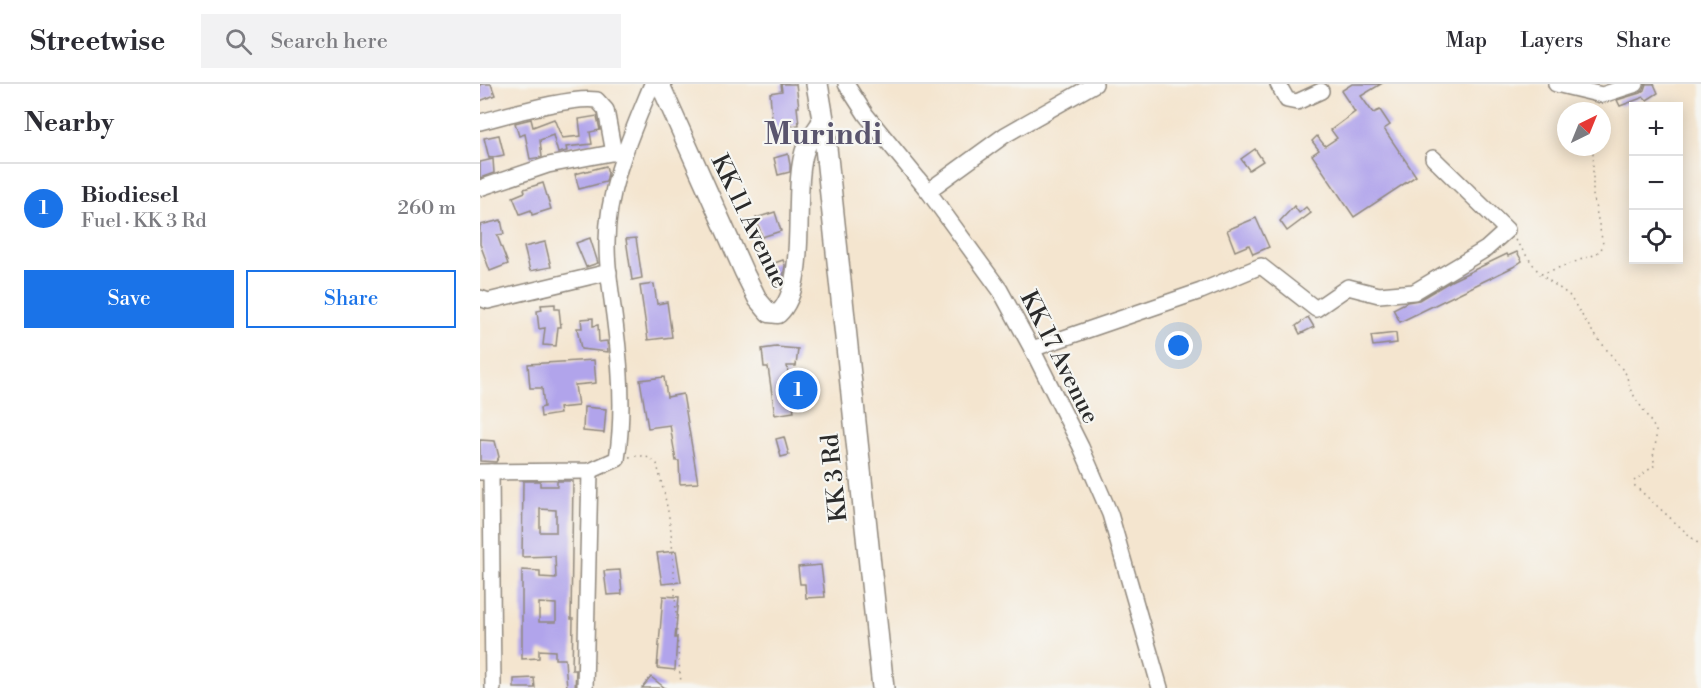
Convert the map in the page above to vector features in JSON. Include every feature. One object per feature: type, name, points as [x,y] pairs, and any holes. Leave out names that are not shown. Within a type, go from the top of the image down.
[{"type":"highway","name":"KK 3 Rd","points":[[817,84],[824,119],[882,688]]},
{"type":"main road","name":"KK 11 Avenue","points":[[660,84],[744,272],[758,300],[769,313],[778,314],[786,307],[792,295],[799,235],[802,169],[806,146],[824,119]]},
{"type":"street","points":[[493,688],[485,472],[590,471],[617,459],[621,407],[616,325],[607,247],[609,224],[620,151],[652,84]]},
{"type":"street","name":"KK 17 Avenue","points":[[846,84],[866,116],[928,191],[1000,290],[1032,349],[1081,447],[1110,514],[1160,688]]},
{"type":"street","points":[[928,191],[1005,135],[1095,84]]},
{"type":"street","points":[[1278,84],[1287,100],[1297,102],[1321,91]]},
{"type":"street","points":[[1556,84],[1602,95],[1636,84]]},
{"type":"street","points":[[480,122],[560,104],[597,100],[606,110],[620,151]]},
{"type":"street","points":[[480,188],[548,165],[620,151]]},
{"type":"street","points":[[1032,349],[1201,291],[1261,266],[1316,309],[1348,287],[1379,296],[1414,292],[1486,249],[1507,230],[1433,158]]},
{"type":"street","points":[[480,298],[488,302],[609,272]]},
{"type":"street","points":[[585,688],[590,471]]},
{"type":"path","points":[[1540,274],[1594,255],[1601,250],[1603,244],[1593,195],[1593,156]]},
{"type":"path","points":[[1507,230],[1540,274],[1569,295],[1592,331],[1626,374],[1631,392],[1652,423],[1656,441],[1653,451],[1654,465],[1634,481],[1634,486],[1701,546]]},
{"type":"path","points":[[617,459],[643,455],[649,456],[657,464],[671,529],[677,603],[677,652],[681,682]]},
{"type":"building","points":[[480,84],[491,84],[495,95],[480,101]]},
{"type":"building","points":[[781,84],[796,84],[799,125],[784,127],[786,134],[774,137],[770,120],[772,119],[770,93],[782,91]]},
{"type":"building","points":[[1352,84],[1381,84],[1361,96],[1373,113],[1380,110],[1390,125],[1384,129],[1416,176],[1354,217],[1312,155],[1319,150],[1312,141],[1317,136],[1325,146],[1337,138],[1331,130],[1355,112],[1341,91]]},
{"type":"building","points":[[1646,84],[1654,84],[1658,93],[1647,100],[1644,97],[1620,106],[1617,100],[1644,90]]},
{"type":"building","points":[[597,116],[600,130],[590,132],[592,144],[566,147],[567,151],[558,153],[553,135],[540,140],[542,157],[530,159],[525,134],[519,136],[515,123],[531,119],[533,127],[554,119],[562,138],[581,136],[579,119]]},
{"type":"building","points":[[499,135],[504,155],[489,158],[484,138]]},
{"type":"building","points":[[1255,149],[1263,161],[1249,170],[1241,159]]},
{"type":"building","points":[[788,154],[790,172],[778,175],[774,158]]},
{"type":"building","points":[[493,159],[494,173],[480,178],[480,162]]},
{"type":"building","points":[[606,166],[608,173],[606,182],[579,189],[575,174]]},
{"type":"building","points":[[543,183],[551,209],[532,215],[531,210],[520,214],[513,197],[525,192],[524,189]]},
{"type":"building","points":[[1294,206],[1299,213],[1306,207],[1311,213],[1287,231],[1280,221]]},
{"type":"building","points":[[775,212],[781,231],[762,237],[756,218]]},
{"type":"building","points":[[1256,218],[1269,247],[1253,254],[1249,245],[1235,251],[1227,230]]},
{"type":"building","points":[[501,220],[504,234],[497,235],[508,264],[490,271],[480,244],[480,225]]},
{"type":"building","points":[[590,238],[598,263],[586,267],[576,243]]},
{"type":"building","points":[[636,238],[642,278],[632,280],[626,239]]},
{"type":"building","points":[[545,242],[551,267],[530,271],[524,247]]},
{"type":"building","points":[[1517,252],[1522,261],[1513,267],[1400,322],[1393,309],[1407,302],[1419,300],[1451,281],[1507,254],[1508,256]]},
{"type":"building","points":[[783,260],[785,265],[783,279],[782,282],[776,284],[769,265]]},
{"type":"building","points":[[654,284],[657,304],[667,302],[672,337],[648,340],[640,286]]},
{"type":"building","points":[[555,304],[555,309],[559,309],[561,327],[558,327],[556,346],[543,345],[545,328],[539,329],[537,311],[542,310],[541,305]]},
{"type":"building","points":[[1308,317],[1314,327],[1300,334],[1296,326]]},
{"type":"building","points":[[593,318],[593,326],[598,325],[599,342],[607,341],[608,352],[581,349],[577,328],[582,328],[581,319]]},
{"type":"building","points":[[1396,333],[1397,343],[1373,346],[1371,336]]},
{"type":"building","points":[[776,347],[798,349],[796,366],[787,366],[794,412],[775,415],[768,367],[764,367],[762,349]]},
{"type":"building","points":[[594,360],[596,383],[575,385],[578,406],[559,408],[560,414],[541,417],[540,408],[544,407],[542,388],[530,388],[528,364]]},
{"type":"building","points":[[664,377],[667,397],[683,394],[698,483],[680,484],[679,461],[676,461],[670,425],[648,428],[640,380]]},
{"type":"building","points":[[584,407],[606,409],[604,433],[583,431]]},
{"type":"building","points":[[784,437],[789,455],[781,457],[776,439]]},
{"type":"building","points":[[480,440],[495,441],[499,457],[496,462],[480,461]]},
{"type":"building","points":[[523,481],[540,481],[540,486],[557,486],[557,481],[573,481],[571,619],[573,619],[572,670],[576,670],[575,688],[567,688],[565,659],[555,659],[555,651],[539,650],[539,658],[522,659],[522,570],[540,571],[540,577],[556,578],[555,556],[522,557]],"holes":[[[540,509],[556,510],[556,532],[540,532]],[[539,603],[556,604],[556,622],[539,622]]]},
{"type":"building","points":[[676,551],[681,582],[662,584],[657,553]]},
{"type":"building","points":[[821,565],[825,597],[806,598],[805,584],[800,584],[798,567]]},
{"type":"building","points":[[620,570],[622,594],[607,595],[604,571]]},
{"type":"building","points":[[663,596],[679,597],[675,670],[657,668]]},
{"type":"building","points":[[651,677],[665,688],[642,688]]},
{"type":"building","points":[[534,678],[535,688],[514,688],[514,679]]},
{"type":"place","name":"Biodiesel","points":[[798,390]]},
{"type":"district","name":"Murindi","points":[[823,134]]}]
